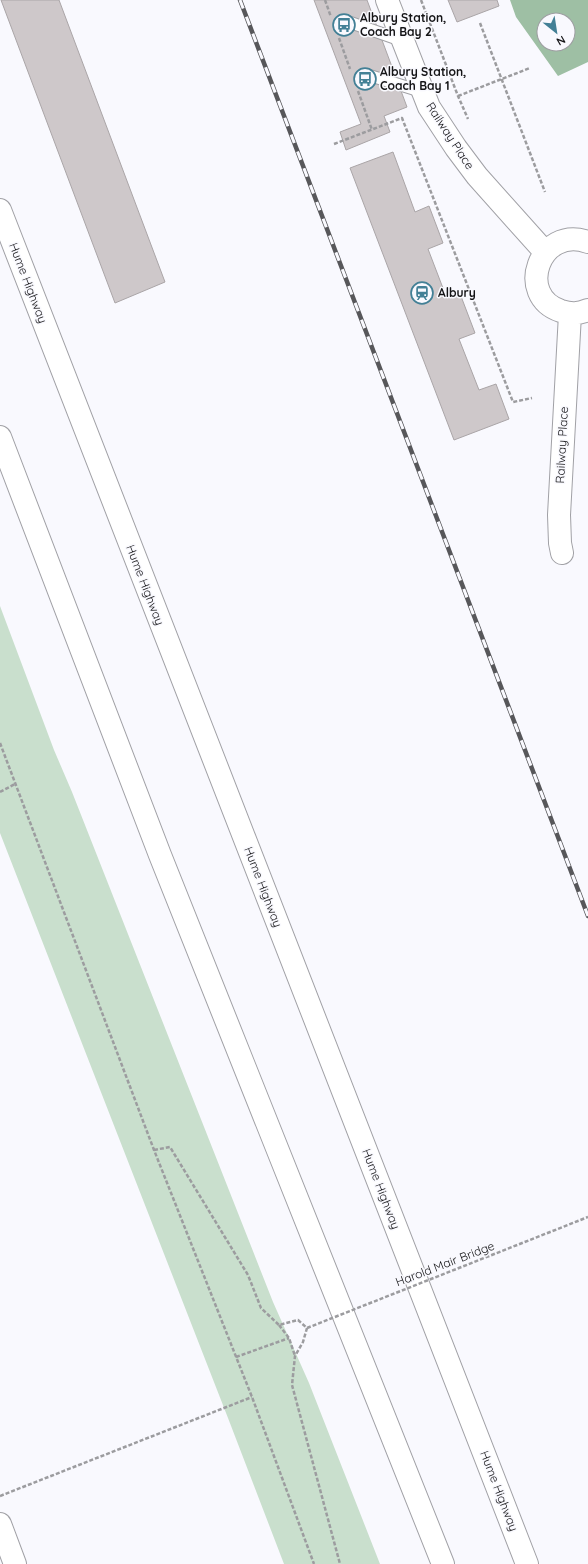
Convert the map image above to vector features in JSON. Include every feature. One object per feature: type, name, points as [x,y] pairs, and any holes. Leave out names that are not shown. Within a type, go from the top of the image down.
[{"type":"main road","name":"Railway Place","points":[[387,0],[429,107],[456,148],[477,176],[545,252]]},
{"type":"main road","name":"Hume Highway","points":[[0,210],[527,1564]]},
{"type":"main road","points":[[579,312],[556,310],[548,303],[541,294],[537,284],[536,272],[539,261],[545,252],[554,244],[565,240],[576,239],[588,242]]},
{"type":"main road","name":"Railway Place","points":[[562,553],[558,528],[559,492],[579,312]]},
{"type":"main road","points":[[0,437],[163,862],[443,1564]]},
{"type":"main road","points":[[0,1524],[15,1564]]},
{"type":"lane","points":[[349,22],[403,41]]},
{"type":"lane","points":[[368,75],[423,92]]},
{"type":"path","points":[[325,0],[332,22]]},
{"type":"path","points":[[421,0],[469,122]]},
{"type":"path","points":[[480,23],[545,192]]},
{"type":"path","points":[[338,36],[351,72]]},
{"type":"path","points":[[458,96],[530,68]]},
{"type":"path","points":[[356,86],[372,130]]},
{"type":"path","points":[[334,144],[402,118],[513,402],[532,398]]},
{"type":"path","points":[[0,744],[154,1150],[252,1397],[314,1564]]},
{"type":"path","points":[[0,792],[15,784]]},
{"type":"path","points":[[154,1150],[170,1147],[248,1275],[261,1308],[279,1325],[289,1338],[295,1356]]},
{"type":"path","name":"Harold Mair Bridge","points":[[307,1328],[588,1217]]},
{"type":"path","points":[[279,1325],[298,1320],[307,1328],[303,1342],[295,1356],[292,1385],[340,1564]]},
{"type":"path","points":[[236,1357],[289,1338]]},
{"type":"path","points":[[0,1496],[252,1397]]},
{"type":"green space","points":[[510,0],[588,0],[588,62],[558,76],[541,52],[576,52],[576,12],[536,12],[536,45],[516,17]]},
{"type":"green space","points":[[0,606],[54,750],[72,792],[273,1302],[309,1383],[380,1564],[284,1564],[0,833]]},
{"type":"building","points":[[1,0],[59,0],[165,282],[115,303]]},
{"type":"building","points":[[314,0],[367,0],[407,107],[384,116],[390,132],[346,150],[340,132],[361,124]]},
{"type":"building","points":[[448,0],[497,0],[499,6],[457,22]]},
{"type":"building","name":"Albury","points":[[393,152],[415,212],[429,206],[443,243],[428,249],[446,296],[459,291],[475,333],[459,339],[479,390],[496,384],[509,419],[454,440],[350,168]]},
{"type":"railway","points":[[240,0],[588,916]]},
{"type":"place","name":"Albury Station, Coach Bay 2","points":[[344,25]]},
{"type":"place","name":"Albury Station, Coach Bay 1","points":[[365,79]]},
{"type":"place","name":"Albury","points":[[422,293]]}]
